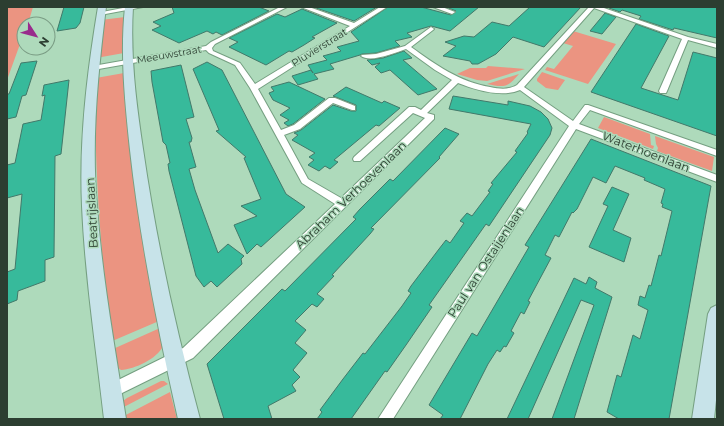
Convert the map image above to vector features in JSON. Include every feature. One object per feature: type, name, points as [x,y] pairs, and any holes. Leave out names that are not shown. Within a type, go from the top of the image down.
[{"type":"street","points":[[101,10],[140,7]]},
{"type":"street","name":"Meeuwstraat","points":[[93,68],[208,48],[213,43],[284,7]]},
{"type":"street","points":[[304,7],[354,25]]},
{"type":"street","name":"Pluvierstraat","points":[[254,88],[384,7]]},
{"type":"street","points":[[436,7],[452,12]]},
{"type":"street","points":[[407,47],[439,71],[456,81],[506,92],[516,90],[520,87],[593,7],[717,51]]},
{"type":"street","points":[[129,8],[127,62],[141,189],[165,322],[188,419]]},
{"type":"street","name":"Beatrijslaan","points":[[101,10],[93,68],[89,126],[89,205],[96,278],[115,419]]},
{"type":"street","points":[[364,56],[376,56],[407,47],[431,28]]},
{"type":"street","points":[[685,40],[717,46]]},
{"type":"street","points":[[663,91],[685,40]]},
{"type":"street","points":[[208,48],[211,52],[238,64],[254,88],[305,181],[342,204]]},
{"type":"street","points":[[422,114],[456,81]]},
{"type":"street","name":"Waterhoenlaan","points":[[520,87],[574,125],[717,179]]},
{"type":"street","points":[[279,134],[297,127],[332,100],[352,108]]},
{"type":"street","name":"Waterhoenlaan","points":[[588,107],[717,153]]},
{"type":"street","name":"Paul van Ostaijenlaan","points":[[385,419],[574,125],[588,107]]},
{"type":"street","name":"Abraham Verhoevenlaan","points":[[175,359],[188,353],[431,118],[412,109],[357,159]]},
{"type":"street","points":[[703,419],[717,314]]},
{"type":"street","points":[[111,391],[175,359]]},
{"type":"shaded area","points":[[7,7],[33,7],[30,16],[16,16],[16,55],[7,80]]},
{"type":"shaded area","points":[[125,17],[124,53],[96,58],[101,20]]},
{"type":"shaded area","points":[[573,31],[616,44],[588,84],[545,70],[547,67],[554,69],[573,46],[563,43]]},
{"type":"shaded area","points":[[488,66],[525,69],[487,81],[477,80],[457,74],[470,68],[486,68]]},
{"type":"shaded area","points":[[542,72],[565,80],[558,90],[546,88],[537,81]]},
{"type":"shaded area","points":[[124,73],[133,166],[142,228],[159,321],[110,342],[97,177],[95,111],[96,78]]},
{"type":"shaded area","points":[[519,74],[512,82],[506,85],[498,86],[487,84]]},
{"type":"shaded area","points":[[604,117],[650,134],[651,145],[654,146],[653,149],[598,128]]},
{"type":"shaded area","points":[[655,136],[714,157],[712,171],[657,151],[658,148]]},
{"type":"shaded area","points":[[160,328],[163,346],[156,355],[133,368],[121,370],[117,367],[113,349]]},
{"type":"shaded area","points":[[161,381],[168,384],[120,409],[123,401],[127,398]]},
{"type":"shaded area","points":[[170,392],[177,419],[120,419],[120,418]]},
{"type":"building","points":[[64,7],[84,7],[80,23],[76,28],[57,31]]},
{"type":"building","points":[[172,7],[259,7],[269,11],[222,35],[216,32],[213,34],[207,31],[179,43],[152,30],[161,26],[153,22],[174,13]]},
{"type":"building","points":[[313,7],[377,7],[354,21]]},
{"type":"building","points":[[388,7],[421,7],[451,15],[456,11],[446,7],[479,7],[450,31],[431,26],[407,33],[412,37],[395,41],[400,46],[376,53],[362,54],[330,64],[334,69],[314,74],[318,79],[298,85],[292,76],[311,70],[313,73],[308,65],[327,60],[323,56],[341,51],[337,47],[359,41],[351,32]]},
{"type":"building","points":[[530,7],[581,7],[544,47],[513,37],[496,54],[478,64],[472,64],[470,61],[443,56],[456,46],[445,42],[464,36],[474,37],[492,22],[509,26]]},
{"type":"building","points":[[717,7],[717,38],[674,28],[673,30],[639,19],[641,16],[622,10],[620,12],[609,8]]},
{"type":"building","points":[[302,9],[337,23],[312,37],[315,38],[304,45],[292,52],[289,51],[266,65],[229,47],[238,42],[229,38],[277,14],[285,17]]},
{"type":"building","points":[[605,13],[616,17],[602,34],[590,31]]},
{"type":"building","points":[[636,24],[669,36],[641,88],[678,100],[693,52],[717,58],[717,136],[591,92]]},
{"type":"building","points":[[404,51],[412,58],[403,60],[437,89],[418,95],[390,70],[381,73],[375,67],[380,63],[372,65],[367,60],[383,58]]},
{"type":"building","points":[[37,61],[26,95],[22,96],[16,117],[7,119],[7,94],[9,94],[21,63]]},
{"type":"building","points":[[207,62],[222,70],[286,194],[305,207],[261,247],[257,244],[247,254],[234,225],[257,216],[241,206],[261,199],[244,158],[246,157],[216,131],[219,130],[193,69]]},
{"type":"building","points":[[181,65],[194,117],[186,119],[192,138],[191,142],[189,142],[196,167],[189,169],[195,190],[218,253],[228,244],[244,256],[241,259],[242,264],[217,287],[211,281],[204,287],[196,276],[169,171],[168,164],[170,163],[166,145],[163,142],[152,82],[151,71]]},
{"type":"building","points":[[69,80],[61,154],[55,156],[54,257],[45,260],[45,281],[18,291],[17,300],[7,304],[7,272],[15,269],[22,194],[7,198],[7,165],[15,163],[23,124],[41,120],[45,95],[42,96],[44,85]]},
{"type":"building","points":[[289,82],[325,99],[293,124],[288,126],[284,123],[289,120],[280,115],[290,108],[273,100],[269,93],[274,91],[271,87]]},
{"type":"building","points":[[346,87],[382,103],[384,101],[400,108],[379,126],[376,125],[334,160],[338,162],[330,169],[325,166],[319,171],[308,165],[314,160],[309,157],[315,153],[292,140],[298,135],[294,133],[301,130],[333,105],[351,111],[356,111],[356,105],[333,96]]},
{"type":"building","points":[[453,96],[508,105],[508,101],[530,106],[541,112],[548,119],[552,128],[550,135],[489,226],[486,224],[429,305],[432,307],[406,345],[387,372],[385,371],[351,419],[317,419],[322,412],[320,410],[343,379],[363,353],[365,354],[402,306],[411,293],[408,291],[411,286],[446,240],[450,243],[464,223],[460,221],[467,213],[472,216],[490,192],[488,191],[493,184],[491,183],[517,152],[515,151],[528,133],[527,132],[531,124],[449,109]]},
{"type":"building","points":[[445,128],[459,134],[439,157],[440,158],[371,228],[374,229],[332,275],[334,276],[317,294],[324,299],[317,307],[312,304],[295,321],[306,330],[295,343],[307,353],[293,370],[300,377],[292,385],[296,391],[268,406],[272,419],[224,419],[207,364],[282,289],[285,291],[356,219],[353,217],[360,209],[390,179],[393,181]]},
{"type":"building","points":[[591,139],[711,186],[669,419],[619,419],[607,412],[617,375],[621,377],[633,335],[640,339],[648,310],[638,305],[640,296],[645,298],[649,285],[651,286],[659,255],[661,256],[672,211],[662,207],[663,204],[661,203],[665,189],[644,180],[645,178],[615,166],[606,183],[593,177],[577,209],[573,213],[572,212],[559,237],[555,235],[545,255],[551,258],[528,301],[530,302],[524,314],[521,312],[511,331],[514,333],[506,347],[504,346],[500,352],[497,350],[488,364],[460,419],[440,419],[443,415],[429,405],[472,333],[477,336],[529,247],[525,245]]},
{"type":"building","points":[[612,187],[629,194],[613,230],[631,238],[624,262],[589,247],[608,206],[603,204]]},
{"type":"building","points":[[589,277],[597,282],[595,288],[612,297],[574,419],[552,419],[594,305],[581,300],[528,419],[507,419],[574,278],[586,284]]}]
